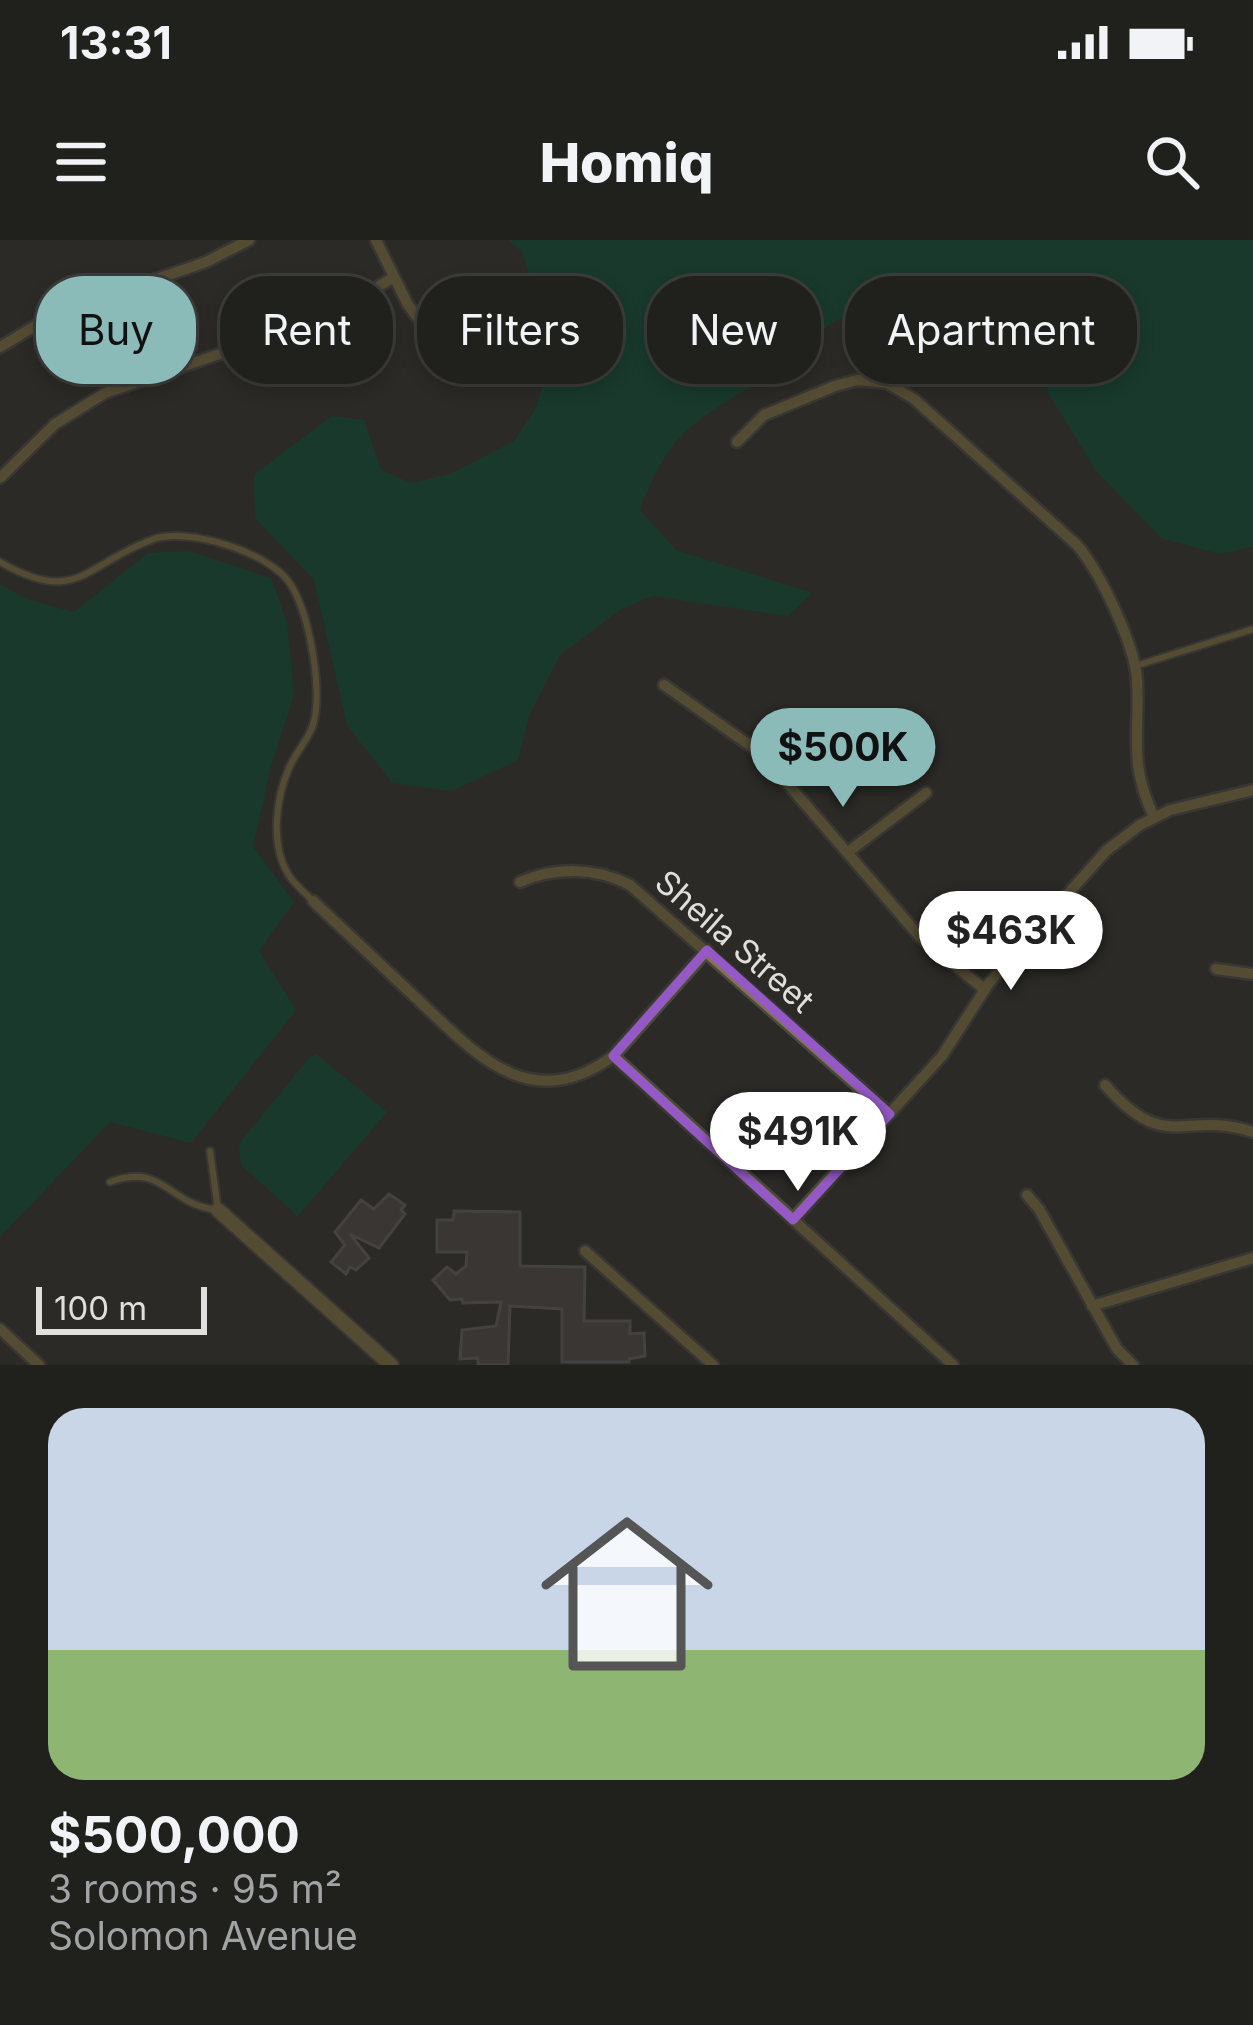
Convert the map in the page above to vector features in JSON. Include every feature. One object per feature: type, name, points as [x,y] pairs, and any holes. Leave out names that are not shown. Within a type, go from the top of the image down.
[{"type":"street","points":[[0,347],[67,308],[206,262],[248,240]]},
{"type":"street","points":[[376,240],[417,316]]},
{"type":"street","points":[[0,478],[43,434],[88,402],[142,378],[328,317],[394,277]]},
{"type":"street","points":[[737,442],[764,415],[845,383],[870,380],[900,388],[1081,549],[1135,666],[1136,763],[1154,817]]},
{"type":"street","points":[[664,685],[751,744],[929,947],[984,989]]},
{"type":"street","points":[[793,1220],[950,1046],[984,989],[1097,860],[1154,817],[1186,804],[1253,790]]},
{"type":"street","points":[[848,852],[926,793]]},
{"type":"street","name":"Sheila Street","points":[[520,881],[574,871],[613,877],[646,896],[890,1114]]},
{"type":"street","points":[[313,902],[483,1060],[531,1078],[557,1078],[595,1069],[613,1056],[707,950]]},
{"type":"street","points":[[1216,969],[1253,974]]},
{"type":"street","points":[[613,1056],[953,1365]]},
{"type":"street","points":[[1105,1085],[1127,1111],[1162,1128],[1226,1126],[1253,1132]]},
{"type":"street","points":[[1027,1195],[1117,1349],[1133,1365]]},
{"type":"street","points":[[218,1210],[392,1365]]},
{"type":"street","points":[[585,1252],[713,1365]]},
{"type":"street","points":[[1092,1306],[1253,1258]]},
{"type":"street","points":[[0,1329],[40,1365]]},
{"type":"lane","points":[[0,562],[46,583],[75,580],[153,538],[176,536],[253,551],[275,566],[292,586],[304,617],[318,701],[311,731],[279,792],[277,830],[286,872],[313,902]]},
{"type":"lane","points":[[1135,666],[1253,629]]},
{"type":"lane","points":[[110,1182],[140,1174],[155,1179],[195,1208],[218,1210],[210,1150]]},
{"type":"highlighted area","points":[[707,950],[890,1114],[793,1220],[613,1056]]},
{"type":"green space","points":[[508,240],[1253,240],[1253,547],[1220,554],[1161,538],[1097,472],[1048,393],[1047,384],[1137,384],[1137,276],[845,276],[845,318],[821,332],[821,276],[647,276],[647,384],[755,384],[703,418],[675,444],[640,510],[676,550],[812,593],[788,616],[653,596],[621,609],[560,655],[529,716],[518,760],[452,791],[392,783],[347,725],[314,580],[255,518],[254,475],[332,416],[364,420],[381,470],[411,483],[450,474],[514,441],[536,408],[543,384],[623,384],[623,276],[530,276],[522,252]]},
{"type":"green space","points":[[189,551],[271,578],[287,622],[294,694],[253,847],[294,902],[259,951],[296,1010],[191,1143],[110,1122],[0,1237],[0,584],[26,599],[74,612],[148,553]]},
{"type":"green space","points":[[316,1054],[387,1112],[298,1216],[242,1166],[239,1151],[241,1141]]},
{"type":"building","points":[[389,1194],[405,1205],[401,1210],[405,1214],[379,1248],[350,1234],[369,1258],[346,1274],[331,1262],[345,1245],[335,1232],[361,1200],[374,1209]]},
{"type":"building","points":[[454,1211],[520,1212],[520,1266],[585,1267],[584,1321],[630,1321],[630,1334],[644,1333],[645,1356],[629,1362],[562,1362],[562,1309],[510,1306],[508,1365],[478,1365],[478,1358],[460,1359],[462,1330],[496,1326],[501,1302],[450,1300],[433,1280],[447,1267],[456,1274],[466,1266],[467,1252],[437,1252],[437,1220],[453,1220]]}]
